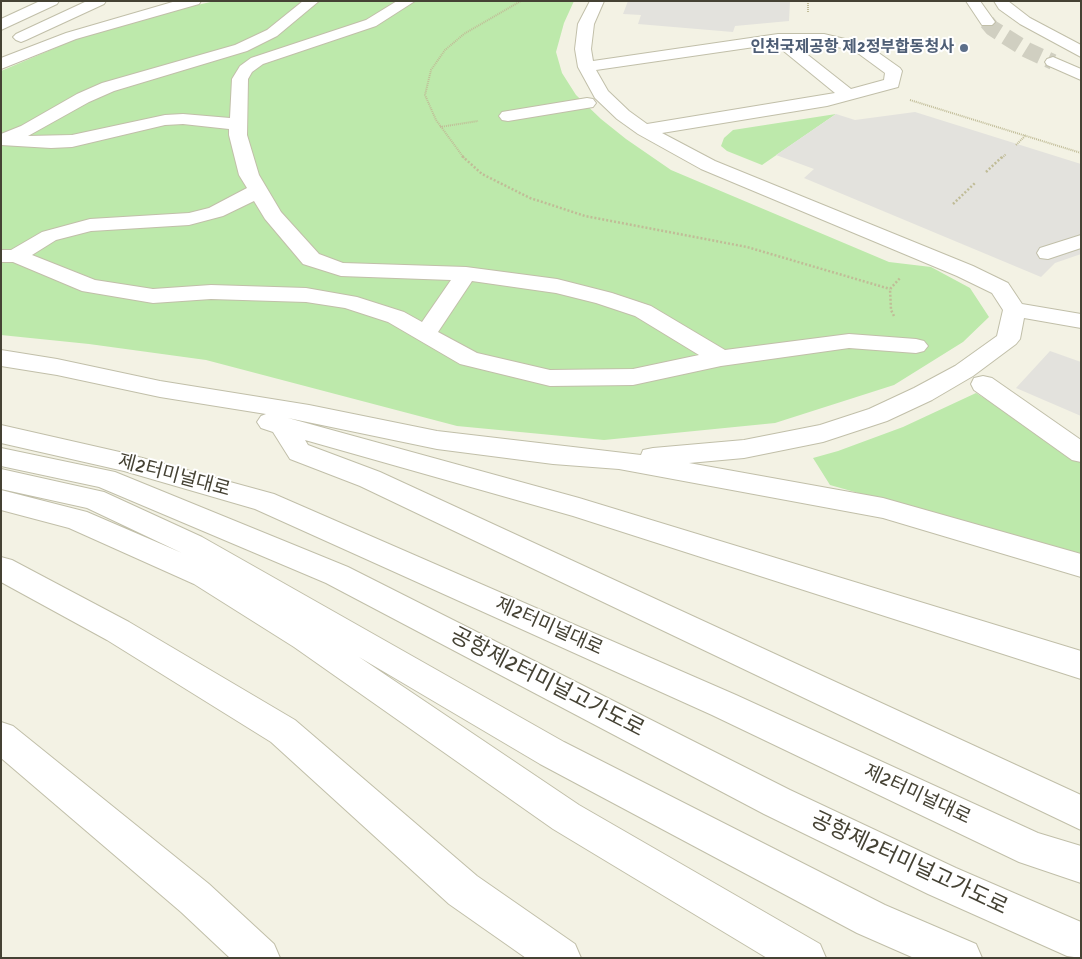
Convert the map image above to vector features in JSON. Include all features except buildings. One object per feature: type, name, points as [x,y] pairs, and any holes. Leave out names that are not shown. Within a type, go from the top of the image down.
[{"type":"street","points":[[1,17],[31,1]]},
{"type":"street","points":[[1,25],[52,1]]},
{"type":"street","points":[[3,43],[77,1]]},
{"type":"street","points":[[1,64],[101,26],[194,1]]},
{"type":"street","points":[[1,140],[27,130],[83,98],[108,87],[225,54],[272,33],[312,1]]},
{"type":"street","points":[[408,1],[371,23],[343,34],[258,61],[246,70],[240,79],[238,135],[249,176],[259,190],[272,215],[311,259],[320,263],[341,269],[466,274],[557,286],[604,298],[643,311],[721,358]]},
{"type":"street","points":[[597,1],[586,24],[583,48],[586,67],[601,94],[623,115],[644,130],[708,165],[965,271],[1000,288],[1014,310],[1008,339],[964,371],[878,415],[823,433],[744,449],[619,460]]},
{"type":"street","points":[[973,1],[987,22]]},
{"type":"street","points":[[1002,1],[1004,6],[1025,21],[1081,52]]},
{"type":"street","points":[[3,43],[106,3]]},
{"type":"street","points":[[287,20],[343,34]]},
{"type":"street","points":[[586,67],[778,39],[824,38],[860,47],[894,71],[892,83],[827,101],[644,130]]},
{"type":"street","points":[[778,39],[848,95]]},
{"type":"street","points":[[225,54],[258,61]]},
{"type":"street","points":[[1053,62],[1081,75]]},
{"type":"street","points":[[508,116],[587,104]]},
{"type":"street","points":[[1,140],[72,141],[165,120],[183,119],[237,124]]},
{"type":"street","points":[[8,256],[50,236],[90,225],[189,219],[216,212],[259,190]]},
{"type":"street","points":[[1081,241],[1048,252],[1081,264]]},
{"type":"street","points":[[8,256],[46,267],[90,286],[153,296],[211,292],[294,295],[349,302],[396,317],[469,359],[550,378],[633,377],[721,358],[849,341],[916,346]]},
{"type":"street","points":[[294,295],[320,263]]},
{"type":"street","points":[[425,334],[466,274]]},
{"type":"street","points":[[1014,310],[1081,321]]},
{"type":"street","points":[[1,358],[57,367],[160,389],[309,413],[437,440],[553,455],[619,460],[883,508],[1081,566]]},
{"type":"street","points":[[983,384],[1081,453]]},
{"type":"street","points":[[160,389],[283,426],[386,452],[570,506],[1081,665]]},
{"type":"street","points":[[283,426],[299,452],[370,479],[1081,813]]},
{"type":"street","name":"제2터미널대로","points":[[1,434],[124,462],[264,501],[724,705],[1032,849],[1081,865]]},
{"type":"street","name":"공항제2터미널고가도로","points":[[1,457],[105,479],[337,576],[777,802],[942,881],[1081,942]]},
{"type":"street","points":[[1,478],[94,500],[192,545],[552,753],[872,919],[962,958]]},
{"type":"street","points":[[1,500],[77,519],[205,576],[306,638],[566,816],[806,958]]},
{"type":"street","points":[[1,568],[118,631],[283,731],[463,890],[561,958]]},
{"type":"street","points":[[5,744],[195,898],[260,958]]},
{"type":"path","points":[[521,1],[464,34],[445,50],[431,70],[425,95],[439,127],[461,154],[482,174],[530,198],[585,216],[746,247],[890,289]]},
{"type":"path","points":[[808,1],[808,18]]},
{"type":"path","points":[[903,98],[1081,153]]},
{"type":"path","points":[[439,127],[508,116]]},
{"type":"path","points":[[1016,145],[1027,135]]},
{"type":"path","points":[[986,172],[1006,154]]},
{"type":"path","points":[[953,204],[975,183]]},
{"type":"green space","points":[[215,1],[574,1],[564,23],[556,52],[562,73],[576,95],[601,119],[626,139],[671,170],[889,262],[931,267],[970,288],[989,317],[963,342],[894,385],[775,423],[604,440],[457,426],[206,360],[89,344],[1,335],[1,71],[88,34],[157,14]]},
{"type":"green space","points":[[836,114],[762,165],[727,151],[721,146],[724,138],[733,130]]},
{"type":"green space","points":[[976,393],[1065,448],[1081,460],[1081,556],[830,485],[813,458],[838,451],[903,427]]},
{"type":"shaded area","points":[[628,1],[790,1],[789,21],[735,26],[733,32],[638,24],[641,15],[623,14]]},
{"type":"shaded area","points":[[915,112],[1081,164],[1081,254],[1055,263],[1041,277],[804,178],[814,169],[776,155],[836,114],[855,120]]},
{"type":"shaded area","points":[[1050,351],[1081,362],[1081,416],[1016,388]]},
{"type":"tunnel","points":[[987,22],[992,28],[1027,50],[1053,62]]},
{"type":"place","name":"인천국제공항 제2정부합동청사","points":[[964,48]]}]
